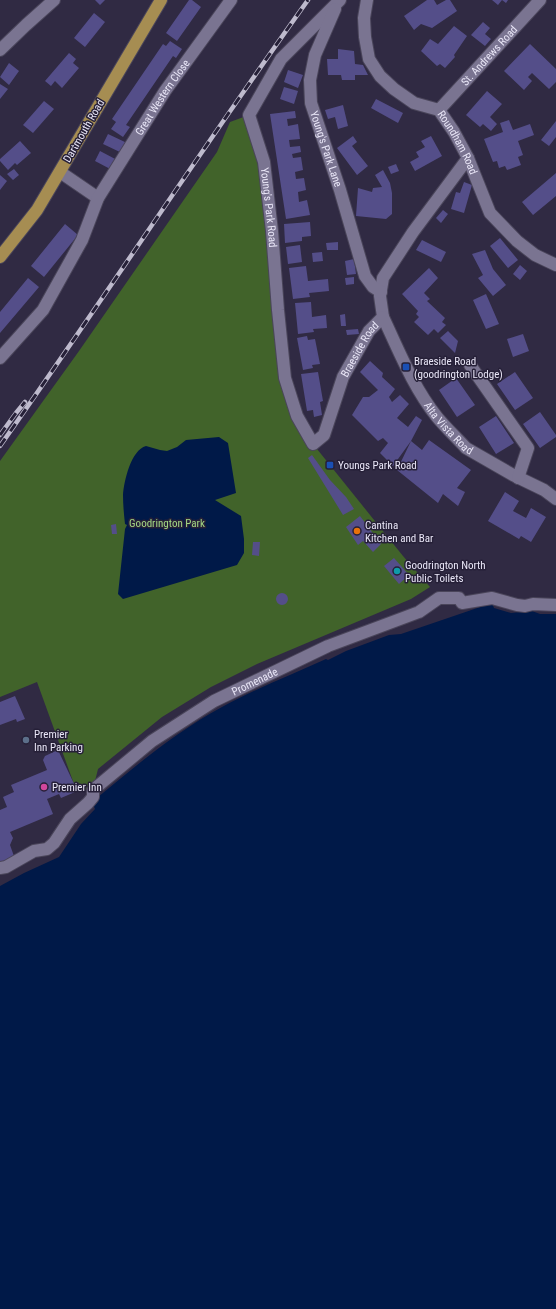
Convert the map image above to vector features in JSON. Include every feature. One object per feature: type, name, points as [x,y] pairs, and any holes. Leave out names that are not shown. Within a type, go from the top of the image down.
[{"type":"main road","name":"Dartmouth Road","points":[[0,257],[37,210],[161,0]]},
{"type":"street","points":[[0,50],[54,0]]},
{"type":"street","name":"Great Western Close","points":[[0,358],[43,310],[82,240],[98,198],[165,91],[231,0]]},
{"type":"street","name":"Roundham Road","points":[[367,0],[364,18],[365,37],[369,59],[380,76],[394,89],[414,102],[439,110],[454,132],[468,158],[490,213],[517,241],[535,255],[556,265]]},
{"type":"street","name":"St. Andrews Road","points":[[439,110],[540,0]]},
{"type":"street","name":"Young's Park Lane","points":[[339,1],[314,54],[310,80],[311,104],[338,183],[365,276],[373,287],[381,292]]},
{"type":"street","name":"Young's Park Road","points":[[313,444],[297,416],[285,378],[272,231],[264,162],[249,115],[281,59],[339,1]]},
{"type":"street","name":"Braeside Road","points":[[313,444],[324,435],[343,377],[369,331],[383,317],[380,296],[383,278],[393,261],[468,158]]},
{"type":"street","points":[[60,172],[98,198]]},
{"type":"street","name":"Alta Vista Road","points":[[383,317],[406,367],[419,390],[437,417],[466,448],[518,478],[544,490],[556,499]]},
{"type":"street","points":[[470,365],[528,448],[518,478]]},
{"type":"street","name":"Promenade","points":[[0,868],[6,867],[34,851],[47,849],[54,843],[70,819],[93,797],[93,790],[152,741],[214,701],[322,650],[419,612],[439,598],[459,598],[462,602],[492,598],[525,606],[533,604],[556,605]]},
{"type":"green space","name":"Goodrington Park","points":[[249,115],[264,162],[285,378],[313,444],[403,556],[430,587],[411,599],[257,664],[211,687],[162,717],[98,769],[95,781],[84,791],[78,782],[74,784],[37,682],[0,697],[0,461],[79,351],[217,152],[230,122]]},
{"type":"water","points":[[219,437],[228,443],[236,493],[215,500],[241,516],[244,553],[237,565],[123,599],[118,594],[125,529],[127,525],[125,524],[123,495],[129,467],[136,453],[146,446],[167,451],[177,447],[186,440]]},
{"type":"water","points":[[492,603],[494,608],[511,613],[532,611],[540,614],[556,614],[556,1309],[0,1309],[0,886],[59,857],[81,824],[95,809],[92,802],[154,752],[204,717],[247,694],[346,651],[389,635],[401,634]]},
{"type":"building","points":[[95,0],[105,0],[100,5]]},
{"type":"building","points":[[189,0],[192,0],[201,7],[177,41],[166,33]]},
{"type":"building","points":[[427,0],[434,0],[437,5],[446,0],[450,0],[457,11],[432,28],[421,24],[414,30],[404,16]]},
{"type":"building","points":[[492,0],[502,0],[498,5]]},
{"type":"building","points":[[94,13],[105,22],[85,47],[74,38]]},
{"type":"building","points":[[483,22],[490,28],[485,34],[491,39],[485,46],[471,35]]},
{"type":"building","points":[[454,26],[467,36],[454,55],[455,57],[445,68],[440,64],[437,66],[421,51],[430,39],[438,44]]},
{"type":"building","points":[[170,41],[182,49],[176,58],[173,56],[126,125],[130,127],[123,137],[111,129],[116,122],[112,119],[163,44],[166,46]]},
{"type":"building","points":[[530,44],[556,69],[556,82],[549,89],[532,73],[528,77],[532,81],[524,90],[504,71]]},
{"type":"building","points":[[338,49],[354,51],[355,64],[363,65],[368,75],[355,75],[355,80],[342,80],[341,75],[328,75],[327,59],[338,59]]},
{"type":"building","points":[[69,53],[76,59],[73,63],[79,68],[62,88],[55,81],[51,86],[45,81]]},
{"type":"building","points":[[9,63],[19,71],[9,85],[0,77]]},
{"type":"building","points":[[288,70],[303,75],[298,88],[284,82]]},
{"type":"building","points":[[0,84],[8,89],[0,99]]},
{"type":"building","points":[[284,87],[298,91],[294,104],[280,99]]},
{"type":"building","points":[[487,91],[502,104],[490,117],[497,124],[491,131],[483,124],[480,127],[466,115]]},
{"type":"building","points":[[376,99],[403,113],[398,123],[371,108]]},
{"type":"building","points":[[44,101],[54,109],[33,133],[23,125]]},
{"type":"building","points":[[343,105],[348,126],[338,129],[335,117],[328,119],[325,110]]},
{"type":"building","points":[[295,111],[296,118],[287,119],[288,126],[298,124],[300,139],[289,140],[290,147],[300,146],[301,152],[292,154],[293,158],[301,157],[303,170],[295,172],[296,179],[304,178],[306,190],[298,192],[299,202],[307,200],[310,215],[286,219],[270,114]]},
{"type":"building","points":[[509,120],[513,130],[530,124],[534,135],[518,141],[523,155],[518,157],[521,165],[507,170],[505,166],[499,168],[497,161],[493,162],[484,139],[503,132],[500,123]]},
{"type":"building","points":[[556,121],[556,137],[549,146],[541,140]]},
{"type":"building","points":[[108,134],[127,143],[122,153],[103,144]]},
{"type":"building","points":[[353,136],[357,142],[352,146],[368,166],[357,175],[337,148]]},
{"type":"building","points":[[431,136],[442,156],[415,171],[410,162],[419,157],[416,152],[425,147],[421,141]]},
{"type":"building","points":[[20,141],[31,153],[17,165],[15,163],[8,170],[0,159]]},
{"type":"building","points":[[100,151],[119,161],[114,171],[95,161]]},
{"type":"building","points":[[396,164],[399,171],[391,174],[388,167]]},
{"type":"building","points":[[14,169],[19,175],[13,180],[7,174]]},
{"type":"building","points":[[383,170],[390,183],[392,193],[392,214],[386,219],[356,216],[358,188],[372,192],[373,188],[382,187],[375,175]]},
{"type":"building","points":[[556,173],[556,196],[533,215],[522,202]]},
{"type":"building","points":[[0,175],[7,181],[0,190]]},
{"type":"building","points":[[464,182],[472,185],[464,213],[451,209],[456,192],[460,193]]},
{"type":"building","points":[[443,210],[448,214],[441,223],[436,218]]},
{"type":"building","points":[[310,222],[311,236],[302,237],[302,241],[285,243],[284,224]]},
{"type":"building","points":[[65,224],[78,235],[44,277],[31,266]]},
{"type":"building","points":[[500,238],[518,260],[508,268],[490,246]]},
{"type":"building","points":[[422,240],[446,252],[441,262],[416,250]]},
{"type":"building","points":[[338,242],[338,250],[327,250],[326,243]]},
{"type":"building","points":[[300,245],[302,262],[288,264],[286,247]]},
{"type":"building","points":[[485,250],[493,269],[506,285],[493,296],[478,278],[483,275],[472,254]]},
{"type":"building","points":[[322,252],[323,261],[313,262],[312,253]]},
{"type":"building","points":[[354,259],[356,274],[347,275],[345,261]]},
{"type":"building","points":[[520,265],[527,271],[520,280],[513,274]]},
{"type":"building","points":[[306,266],[308,281],[328,279],[329,291],[309,293],[310,297],[293,299],[289,268]]},
{"type":"building","points":[[429,268],[438,278],[424,293],[430,299],[427,301],[445,318],[442,322],[446,325],[438,333],[434,329],[428,335],[414,322],[419,317],[416,314],[418,311],[402,294]]},
{"type":"building","points":[[354,277],[354,284],[346,285],[345,278]]},
{"type":"building","points":[[28,278],[39,287],[0,333],[0,312]]},
{"type":"building","points":[[486,294],[499,324],[486,329],[473,300]]},
{"type":"building","points":[[311,302],[312,317],[326,315],[327,328],[313,329],[314,332],[298,334],[295,303]]},
{"type":"building","points":[[345,314],[346,326],[341,326],[340,315]]},
{"type":"building","points":[[358,329],[359,334],[347,335],[346,330]]},
{"type":"building","points":[[448,331],[458,341],[455,353],[440,338]]},
{"type":"building","points":[[523,334],[529,351],[513,357],[507,339]]},
{"type":"building","points":[[307,336],[308,340],[315,339],[320,364],[312,365],[313,368],[303,370],[297,338]]},
{"type":"building","points":[[370,361],[383,373],[382,377],[395,389],[389,397],[392,402],[400,395],[409,404],[397,418],[408,427],[416,416],[422,420],[411,441],[393,466],[380,453],[388,443],[383,438],[378,441],[352,415],[363,397],[369,397],[378,390],[360,372]]},
{"type":"building","points":[[318,372],[323,401],[320,402],[322,415],[314,417],[313,410],[307,411],[301,374]]},
{"type":"building","points":[[515,372],[533,398],[515,410],[497,384]]},
{"type":"building","points":[[456,378],[475,405],[457,417],[439,390]]},
{"type":"building","points":[[540,412],[556,437],[540,448],[523,424]]},
{"type":"building","points":[[496,416],[514,443],[496,454],[479,427]]},
{"type":"building","points":[[429,440],[471,470],[457,488],[465,492],[458,506],[443,494],[438,503],[397,470],[411,441],[422,450]]},
{"type":"building","points":[[312,455],[354,509],[343,515],[308,458]]},
{"type":"building","points":[[505,492],[519,501],[513,511],[526,518],[531,508],[546,517],[531,542],[521,536],[519,539],[488,521]]},
{"type":"building","points":[[360,516],[381,544],[373,552],[363,541],[358,545],[346,527]]},
{"type":"building","points":[[116,524],[117,534],[112,534],[111,525]]},
{"type":"building","points":[[253,542],[260,542],[259,556],[252,555]]},
{"type":"building","name":"Goodrington North Public Toilets","points":[[394,558],[409,575],[399,584],[384,566]]},
{"type":"building","points":[[282,593],[286,595],[288,599],[286,603],[282,605],[278,603],[276,599],[278,595]]},
{"type":"building","points":[[15,696],[25,719],[17,722],[16,719],[0,725],[0,702]]},
{"type":"building","name":"Premier Inn","points":[[58,750],[77,790],[61,798],[59,794],[47,799],[53,814],[10,832],[13,838],[10,845],[15,859],[0,863],[0,810],[7,807],[3,797],[14,792],[11,785],[47,770],[43,760],[45,756]]},
{"type":"railway","points":[[0,446],[308,0]]},
{"type":"railway","points":[[0,435],[25,402]]},
{"type":"place","name":"Braeside Road (goodrington Lodge)","points":[[406,367]]},
{"type":"place","name":"Youngs Park Road","points":[[330,465]]},
{"type":"place","name":"Cantina Kitchen and Bar","points":[[357,531]]},
{"type":"place","name":"Goodrington North Public Toilets","points":[[397,571]]},
{"type":"place","name":"Premier Inn Parking","points":[[26,740]]},
{"type":"place","name":"Premier Inn","points":[[44,787]]}]
